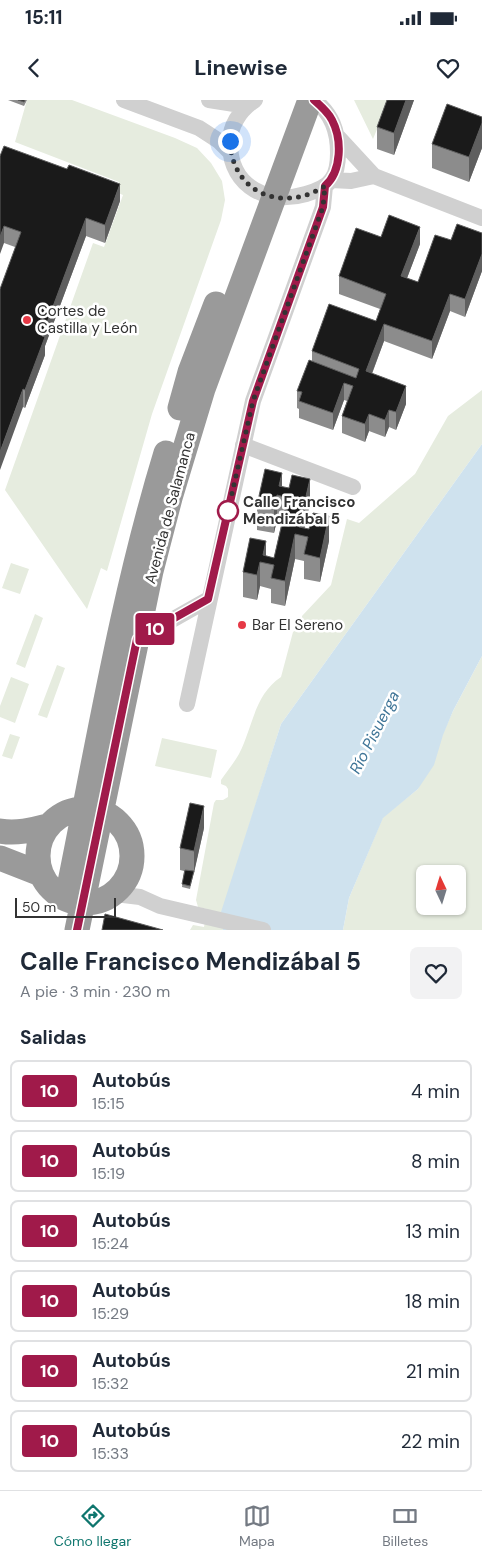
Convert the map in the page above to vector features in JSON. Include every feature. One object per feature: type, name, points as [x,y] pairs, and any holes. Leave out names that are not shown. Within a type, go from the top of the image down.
[{"type":"highway","name":"Avenida de Salamanca","points":[[60,930],[74,902],[93,810],[143,636],[151,571],[170,498],[266,195],[292,100]]},
{"type":"highway","name":"Avenida de Salamanca","points":[[93,810],[98,742],[127,596],[153,495],[190,372],[266,195],[310,100]]},
{"type":"highway","points":[[0,831],[9,833],[22,832],[53,821],[72,810],[93,810],[113,818],[122,826],[129,837],[133,861],[130,874],[115,894],[94,903],[74,902],[56,894],[47,885],[38,863],[40,840],[53,821],[80,781],[88,748],[98,742]]},
{"type":"highway","points":[[0,858],[41,874]]},
{"type":"highway","name":"Avenida de Salamanca","points":[[74,902],[77,930]]},
{"type":"street","points":[[124,100],[199,128],[219,141],[230,152]]},
{"type":"street","points":[[209,100],[251,103]]},
{"type":"street","points":[[187,704],[208,599],[253,401],[323,207],[328,183],[338,162],[338,137],[332,121],[323,107],[314,100]]},
{"type":"street","points":[[251,103],[237,118],[232,131],[230,152],[232,161],[242,178],[266,195],[291,198],[319,190],[328,183],[374,176]]},
{"type":"street","points":[[338,137],[374,176],[482,218]]},
{"type":"street","points":[[243,445],[353,487]]},
{"type":"street","points":[[143,636],[208,599]]},
{"type":"street","points":[[115,894],[140,897],[160,906],[264,930]]},
{"type":"shaded area","points":[[27,100],[72,100],[197,148],[211,163],[222,181],[225,200],[221,220],[152,414],[107,571],[101,568],[87,609],[5,490],[93,243],[104,247],[123,195],[116,192],[119,182],[15,142]]},
{"type":"shaded area","points":[[354,100],[389,100],[373,139]]},
{"type":"shaded area","points":[[482,390],[482,444],[281,724],[222,912],[223,930],[190,930],[193,925],[204,927],[207,909],[198,907],[196,900],[214,803],[216,800],[223,800],[228,797],[228,789],[221,784],[221,780],[239,754],[255,712],[265,693],[281,677],[293,632],[300,625],[302,616],[331,585],[347,519],[359,523],[415,474],[448,416]]},
{"type":"shaded area","points":[[11,563],[29,569],[20,594],[2,588]]},
{"type":"shaded area","points":[[35,614],[43,618],[25,668],[16,664]]},
{"type":"shaded area","points":[[482,656],[482,930],[343,930],[349,898],[383,817],[418,789],[453,711]]},
{"type":"shaded area","points":[[57,665],[65,668],[47,718],[38,715]]},
{"type":"shaded area","points":[[11,677],[29,684],[15,723],[0,717],[0,706]]},
{"type":"shaded area","points":[[10,734],[20,737],[12,759],[2,756]]},
{"type":"shaded area","points":[[162,738],[217,750],[211,778],[155,766]]},
{"type":"water","name":"Río Pisuerga","points":[[482,444],[482,656],[453,711],[434,765],[418,789],[383,818],[349,898],[343,930],[223,930],[221,912],[281,724]]},
{"type":"building","points":[[387,100],[406,100],[394,133],[377,127]]},
{"type":"building","points":[[447,104],[482,117],[482,123],[469,157],[432,144]]},
{"type":"building","name":"Cortes de Castilla y León","points":[[4,146],[67,169],[69,165],[120,184],[105,225],[86,218],[42,336],[45,337],[25,390],[23,389],[0,452],[0,289],[21,232],[4,226],[0,237],[0,156]]},
{"type":"building","points":[[389,215],[420,227],[401,276],[418,282],[435,235],[451,240],[457,224],[482,233],[482,254],[465,299],[450,294],[432,341],[384,324],[366,371],[406,386],[396,412],[389,410],[385,420],[369,414],[365,424],[342,416],[353,386],[344,383],[333,413],[299,401],[302,392],[297,391],[309,360],[356,378],[359,369],[312,351],[329,304],[376,321],[386,294],[339,276],[356,228],[381,237]]},
{"type":"building","points":[[265,469],[282,473],[279,486],[289,488],[292,475],[310,479],[299,527],[309,529],[313,513],[329,516],[320,558],[304,554],[308,537],[295,534],[285,581],[271,578],[274,565],[260,562],[257,575],[243,572],[250,538],[266,541],[263,555],[274,558],[288,498],[277,495],[274,509],[257,505]]},
{"type":"building","points":[[190,803],[204,806],[194,851],[180,848]]},
{"type":"building","points":[[185,870],[194,871],[190,886],[182,884]]},
{"type":"building","points":[[105,914],[163,930],[102,930]]},
{"type":"bus line","name":"10","points":[[77,930],[137,639],[208,599],[253,401],[323,207],[325,186],[332,180],[335,174],[338,162],[338,137],[332,121],[323,107],[314,100]]},
{"type":"place","name":"Cortes de Castilla y León","points":[[27,320]]},
{"type":"place","name":"Calle Francisco Mendizábal 5","points":[[228,511]]},
{"type":"place","name":"Bar El Sereno","points":[[242,625]]},
{"type":"route","points":[[228,511],[253,401],[323,207],[325,186],[308,194],[291,198],[274,198],[258,192],[249,186],[236,170],[230,152],[230,141]]}]
